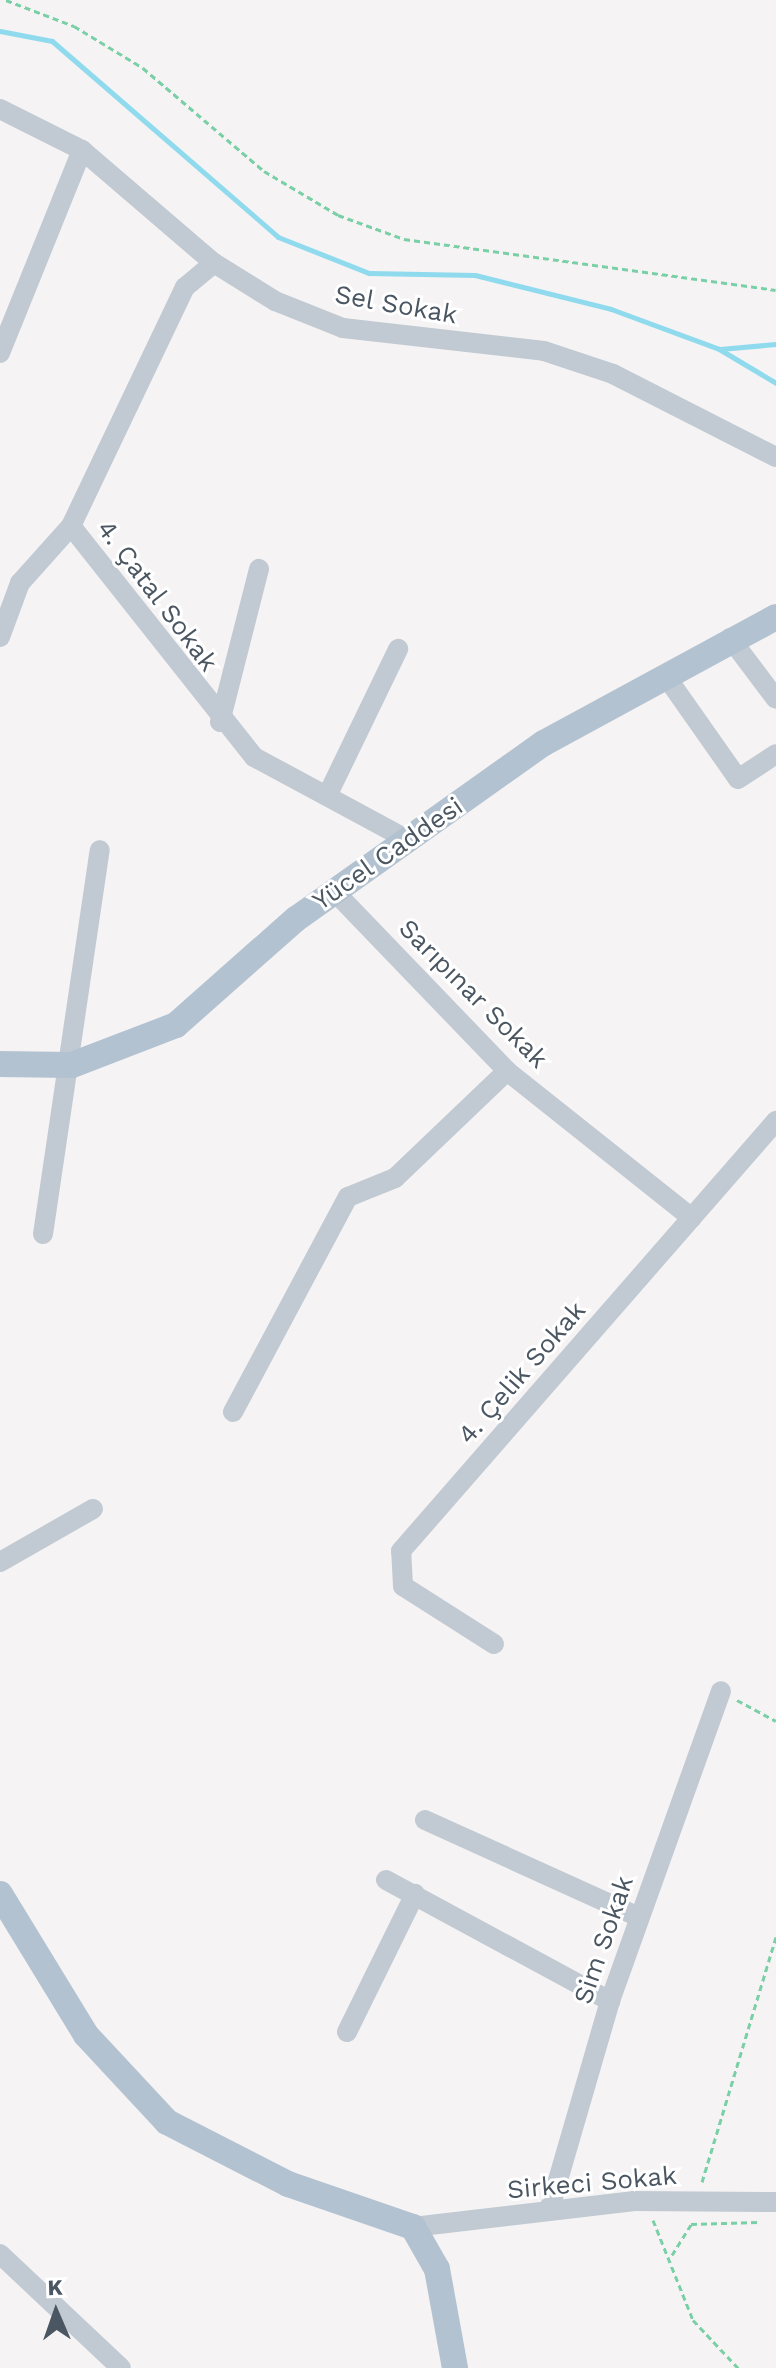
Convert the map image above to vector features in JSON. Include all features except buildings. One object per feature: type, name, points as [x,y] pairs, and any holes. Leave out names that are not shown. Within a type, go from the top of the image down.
[{"type":"main road","name":"Yücel Caddesi","points":[[0,1064],[72,1065],[176,1025],[334,891],[544,743],[730,638],[776,617]]},
{"type":"main road","points":[[0,1894],[86,2035],[167,2122],[288,2184],[413,2227],[437,2269],[455,2368]]},
{"type":"street","name":"Sel Sokak","points":[[0,109],[82,150],[214,263],[275,301],[343,328],[544,351],[613,374],[776,457]]},
{"type":"street","points":[[0,353],[82,150]]},
{"type":"street","name":"4. Çatal Sokak","points":[[214,263],[185,287],[71,526],[220,722],[254,757],[329,792],[408,840]]},
{"type":"street","points":[[0,637],[10,582],[71,526]]},
{"type":"street","points":[[220,722],[259,569]]},
{"type":"street","points":[[730,638],[776,699]]},
{"type":"street","points":[[329,792],[398,649]]},
{"type":"street","points":[[665,675],[738,779],[776,754]]},
{"type":"street","points":[[43,1234],[72,1065],[100,850]]},
{"type":"street","name":"Sarıpınar Sokak","points":[[334,891],[507,1071],[692,1218]]},
{"type":"street","points":[[233,1412],[348,1197],[395,1178],[507,1071]]},
{"type":"street","name":"4. Çelik Sokak","points":[[494,1644],[403,1586],[401,1551],[776,1121]]},
{"type":"street","points":[[0,1562],[93,1509]]},
{"type":"street","name":"Sim Sokak","points":[[549,2211],[610,2001],[721,1691]]},
{"type":"street","points":[[425,1820],[639,1917]]},
{"type":"street","points":[[386,1880],[610,2001]]},
{"type":"street","points":[[347,2032],[415,1894]]},
{"type":"street","name":"Sirkeci Sokak","points":[[413,2227],[650,2201],[776,2202]]},
{"type":"street","points":[[0,2254],[121,2368]]},
{"type":"path","points":[[6,0],[74,26],[143,68],[264,171],[338,215],[404,239],[776,290]]},
{"type":"path","points":[[721,1691],[776,1721]]},
{"type":"path","points":[[696,2201],[776,1937]]},
{"type":"path","points":[[650,2201],[693,2320],[738,2368]]},
{"type":"path","points":[[672,2255],[691,2224],[764,2222]]},
{"type":"waterway","points":[[0,31],[52,41],[278,237],[369,273],[475,275],[611,309],[719,349],[776,383]]},
{"type":"waterway","points":[[720,349],[776,344]]}]
